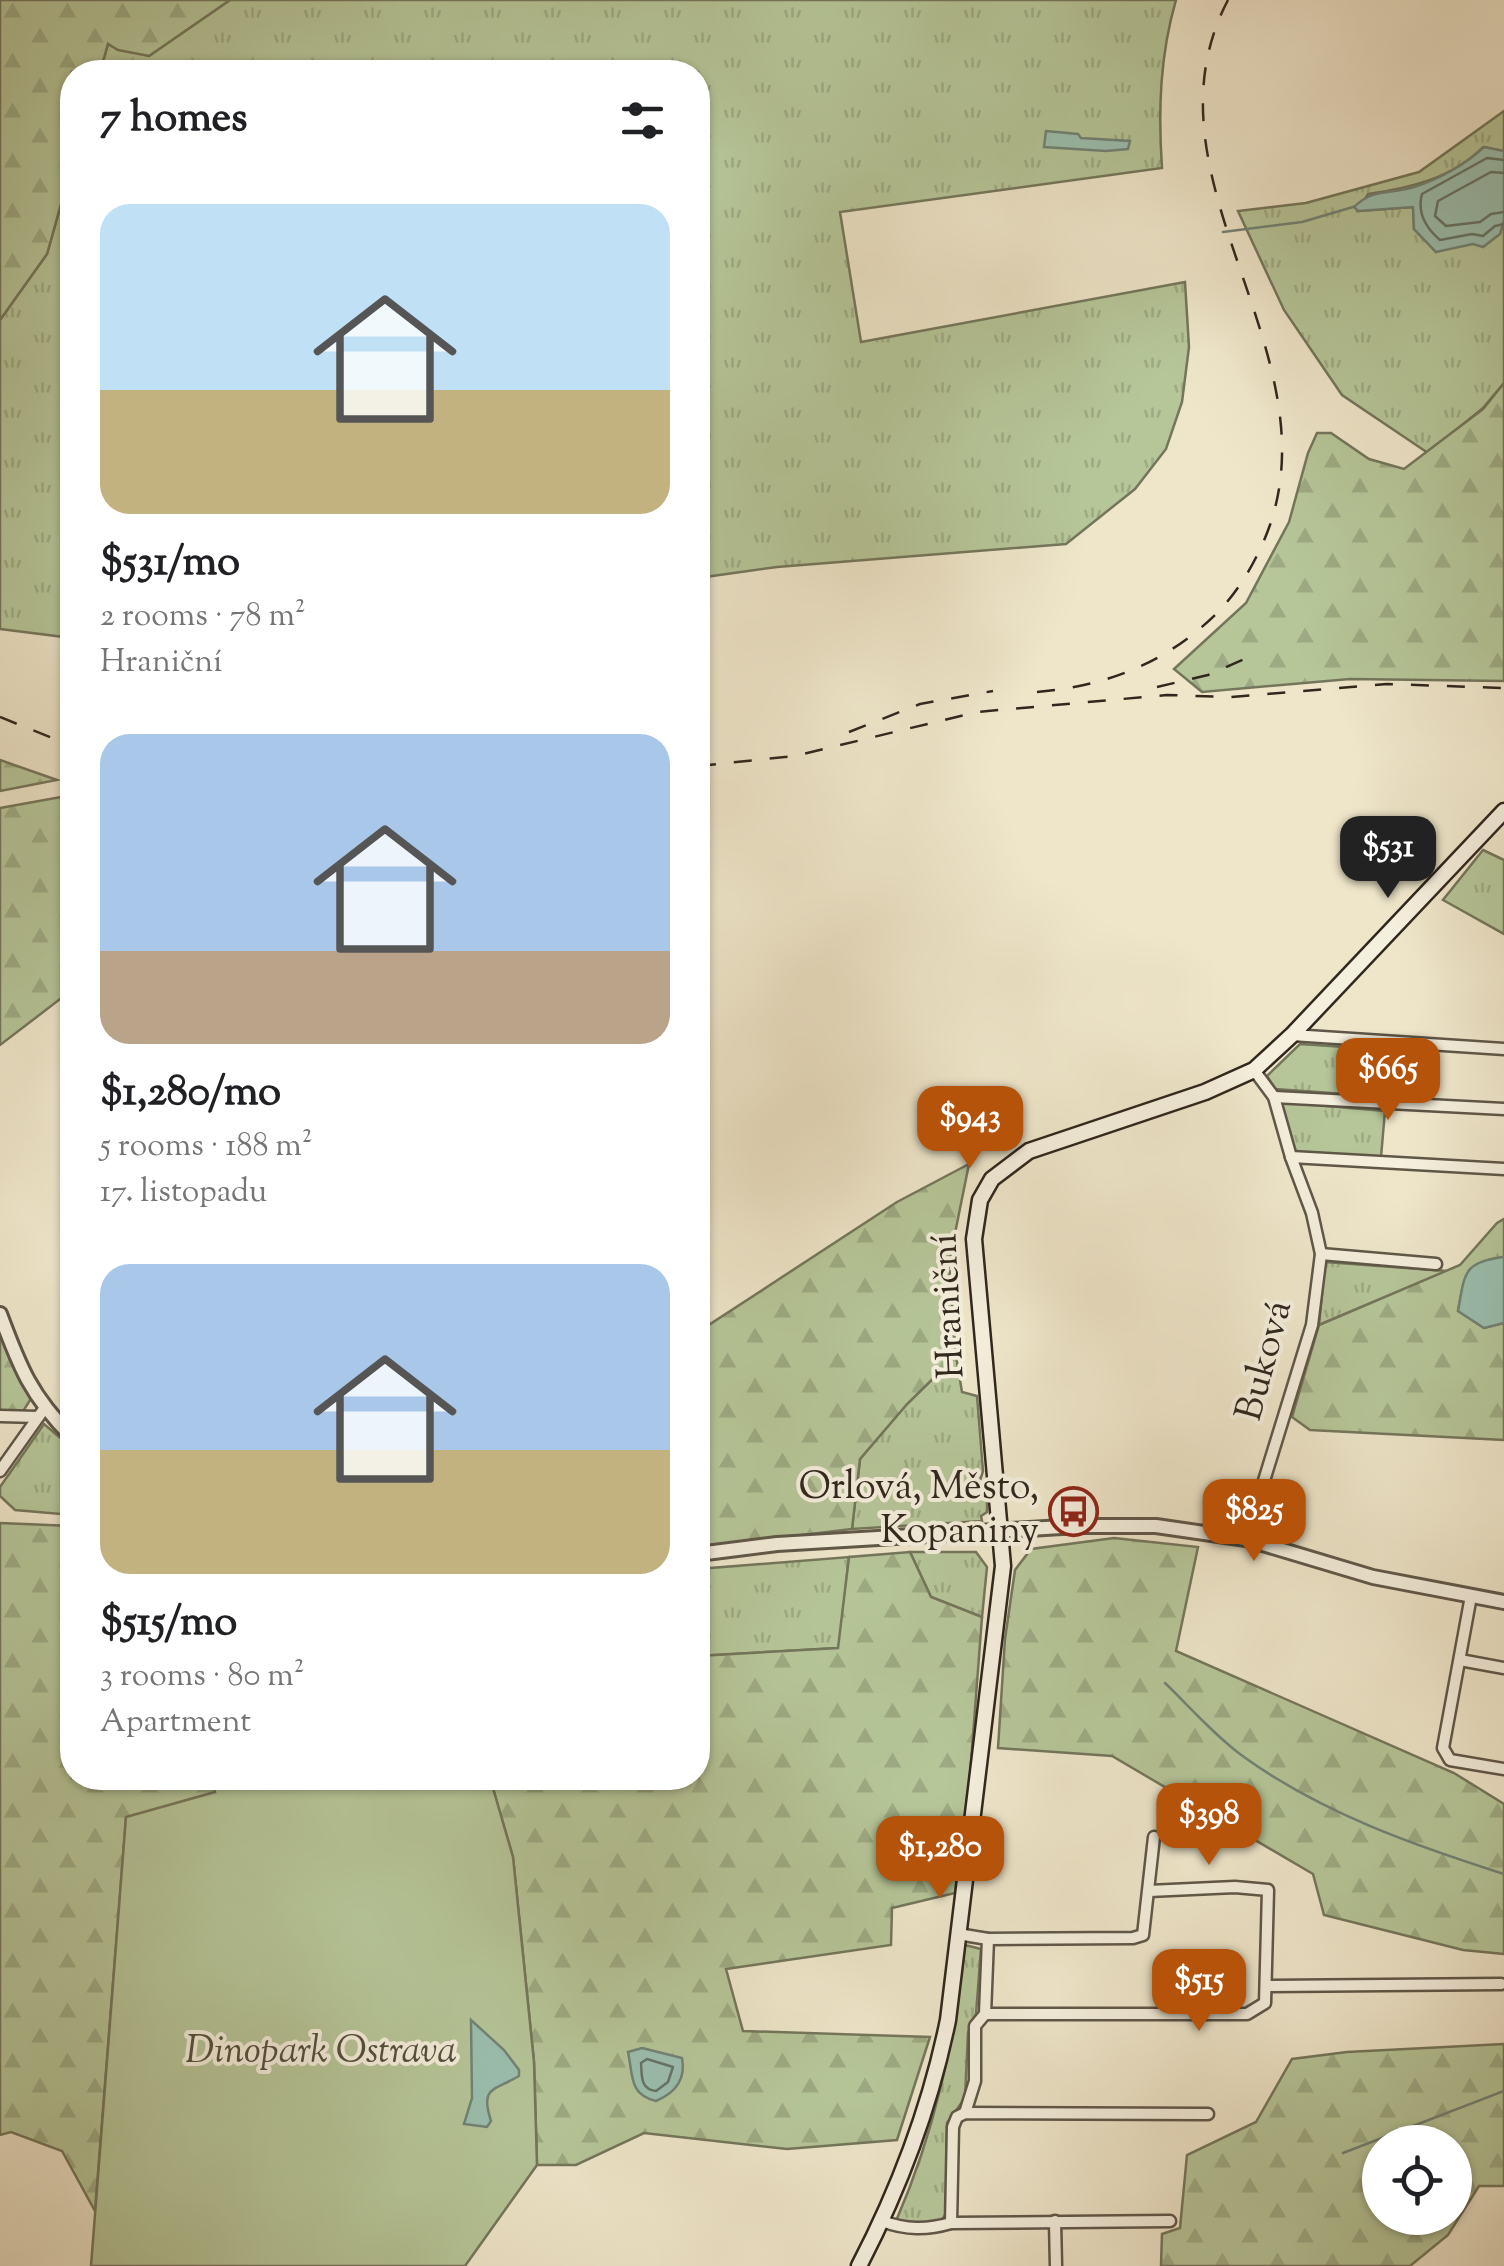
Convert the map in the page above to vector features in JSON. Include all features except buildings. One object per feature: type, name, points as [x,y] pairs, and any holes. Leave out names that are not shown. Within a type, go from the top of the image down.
[{"type":"main road","name":"Hraniční","points":[[859,2266],[911,2154],[930,2099],[948,2020],[1003,1566],[974,1239],[985,1189],[1001,1169],[1030,1151],[1217,1088],[1254,1070],[1292,1036],[1504,811]]},
{"type":"street","points":[[1292,1036],[1504,1049]]},
{"type":"street","name":"Buková","points":[[1246,1539],[1312,1325],[1321,1254],[1312,1212],[1290,1157],[1274,1097],[1254,1070]]},
{"type":"street","points":[[1274,1097],[1504,1110]]},
{"type":"street","points":[[1290,1157],[1504,1168]]},
{"type":"street","name":"Buková","points":[[1321,1254],[1436,1264]]},
{"type":"street","points":[[0,1314],[22,1376],[41,1413],[60,1428]]},
{"type":"street","points":[[0,1416],[41,1413]]},
{"type":"street","points":[[0,1472],[41,1413]]},
{"type":"street","points":[[710,1552],[776,1544],[1002,1530],[1156,1526],[1246,1539],[1373,1577],[1504,1602]]},
{"type":"street","points":[[1470,1596],[1443,1748],[1450,1760],[1504,1769]]},
{"type":"street","points":[[1460,1660],[1504,1668]]},
{"type":"street","points":[[958,1934],[988,1939],[1143,1935],[1154,1837]]},
{"type":"street","points":[[985,2014],[1247,2014],[1265,2003],[1268,1890],[1149,1891]]},
{"type":"street","points":[[965,2113],[975,2081],[975,2026],[985,2014],[988,1939]]},
{"type":"street","points":[[1266,1986],[1501,1984]]},
{"type":"street","points":[[951,2223],[953,2127],[957,2116],[1208,2114]]},
{"type":"street","points":[[882,2221],[914,2229],[951,2223],[1170,2221]]},
{"type":"street","points":[[1055,2221],[1056,2266]]},
{"type":"green space","points":[[0,0],[230,0],[149,56],[108,44],[103,60],[60,60],[60,208],[47,254],[0,320]]},
{"type":"green space","points":[[230,0],[1176,0],[1166,41],[1162,83],[1162,168],[840,212],[861,342],[1185,282],[1189,347],[1182,402],[1166,449],[1135,489],[1066,544],[777,567],[710,576],[710,60],[103,60],[108,44],[149,56]]},
{"type":"green space","points":[[1504,111],[1504,151],[1483,147],[1445,174],[1368,194],[1358,211],[1413,207],[1414,229],[1436,252],[1500,234],[1504,220],[1504,383],[1483,408],[1428,453],[1342,395],[1284,310],[1238,211],[1306,203],[1419,172]]},
{"type":"green space","points":[[60,208],[60,636],[0,629],[0,320],[47,254]]},
{"type":"green space","points":[[1504,383],[1504,681],[1350,679],[1202,692],[1174,669],[1246,603],[1289,522],[1317,433],[1331,433],[1369,459],[1404,469],[1483,409]]},
{"type":"green space","points":[[0,760],[57,780],[0,791]]},
{"type":"green space","points":[[60,797],[60,999],[0,1045],[0,808]]},
{"type":"green space","points":[[1483,850],[1504,860],[1504,934],[1443,900]]},
{"type":"green space","points":[[1300,1044],[1390,1050],[1388,1097],[1275,1089],[1267,1076]]},
{"type":"green space","points":[[1281,1102],[1385,1111],[1381,1157],[1295,1152]]},
{"type":"green space","points":[[969,1164],[949,1263],[956,1356],[907,1404],[860,1459],[852,1529],[710,1546],[710,1324],[897,1202]]},
{"type":"green space","points":[[1504,1219],[1504,1257],[1481,1262],[1469,1272],[1458,1311],[1484,1328],[1504,1323],[1504,1440],[1310,1430],[1292,1417],[1319,1325],[1460,1265]]},
{"type":"green space","points":[[1325,1262],[1447,1271],[1319,1325]]},
{"type":"green space","points":[[0,1327],[32,1397],[22,1413],[0,1414]]},
{"type":"green space","points":[[956,1356],[962,1392],[977,1396],[983,1471],[979,1484],[987,1497],[987,1512],[981,1516],[982,1521],[852,1529],[860,1459],[907,1404]]},
{"type":"green space","points":[[44,1424],[60,1438],[60,1514],[15,1510],[0,1496],[0,1487]]},
{"type":"green space","points":[[0,1523],[60,1526],[60,1790],[216,1792],[126,1818],[95,2211],[62,2151],[11,2132],[0,2135]]},
{"type":"green space","points":[[1114,1538],[1198,1547],[1176,1651],[1454,1773],[1504,1804],[1504,1954],[1463,1950],[1324,1915],[1313,1874],[1112,1756],[998,1748],[1005,1639],[1015,1570],[1031,1549]]},
{"type":"green space","points":[[910,1552],[976,1552],[987,1567],[982,1617],[931,1597]]},
{"type":"green space","points":[[910,1552],[931,1597],[982,1617],[970,1775],[955,1893],[892,1908],[891,1945],[726,1969],[743,2031],[930,2037],[897,2140],[787,2149],[644,2133],[576,2165],[537,2165],[534,2062],[513,1857],[493,1790],[710,1790],[710,1655],[838,1648],[849,1557]]},
{"type":"green space","points":[[849,1557],[839,1648],[710,1655],[710,1568]]},
{"type":"green space","name":"Dinopark Ostrava","points":[[493,1790],[513,1857],[534,2062],[537,2165],[465,2266],[91,2266],[126,1817],[215,1792]]},
{"type":"green space","points":[[965,1945],[981,1949],[976,2014],[968,2033],[965,2098],[947,2123],[946,2213],[942,2220],[905,2225],[896,2221],[922,2153],[941,2086]]},
{"type":"green space","points":[[1504,2044],[1504,2186],[1479,2186],[1472,2197],[1472,2125],[1362,2125],[1362,2235],[1448,2235],[1410,2266],[1161,2266],[1162,2234],[1180,2228],[1187,2155],[1256,2122],[1292,2059],[1347,2052]]},
{"type":"water","points":[[1046,131],[1130,141],[1128,149],[1106,151],[1044,147]]},
{"type":"water","points":[[1484,147],[1504,151],[1504,220],[1500,234],[1483,247],[1473,244],[1436,252],[1414,229],[1413,207],[1358,211],[1354,207],[1376,194],[1433,180]]},
{"type":"water","points":[[1504,1257],[1504,1323],[1484,1328],[1458,1311],[1465,1279],[1480,1262]]},
{"type":"water","points":[[471,2020],[504,2050],[519,2070],[519,2076],[488,2096],[491,2121],[487,2127],[464,2124],[472,2098]]},
{"type":"water","points":[[642,2048],[682,2058],[678,2084],[656,2101],[641,2094],[632,2076],[628,2052]]},
{"type":"waterway","points":[[1223,232],[1302,222],[1353,207]]},
{"type":"waterway","points":[[1165,1683],[1233,1749],[1305,1795],[1402,1839],[1504,1874]]},
{"type":"waterway","points":[[1343,2153],[1504,2091]]},
{"type":"railway","points":[[1037,692],[1113,677],[1180,644],[1236,591],[1270,525],[1282,458],[1276,392],[1217,196],[1204,131],[1206,66],[1228,0]]},
{"type":"railway","points":[[1157,687],[1208,675],[1247,658]]},
{"type":"railway","points":[[710,765],[795,756],[977,712],[1167,695],[1230,697],[1387,684],[1504,688]]},
{"type":"railway","points":[[849,732],[920,704],[993,691]]},
{"type":"railway","points":[[0,717],[60,741]]},
{"type":"place","name":"Orlová, Město, Kopaniny","points":[[1074,1511]]}]
